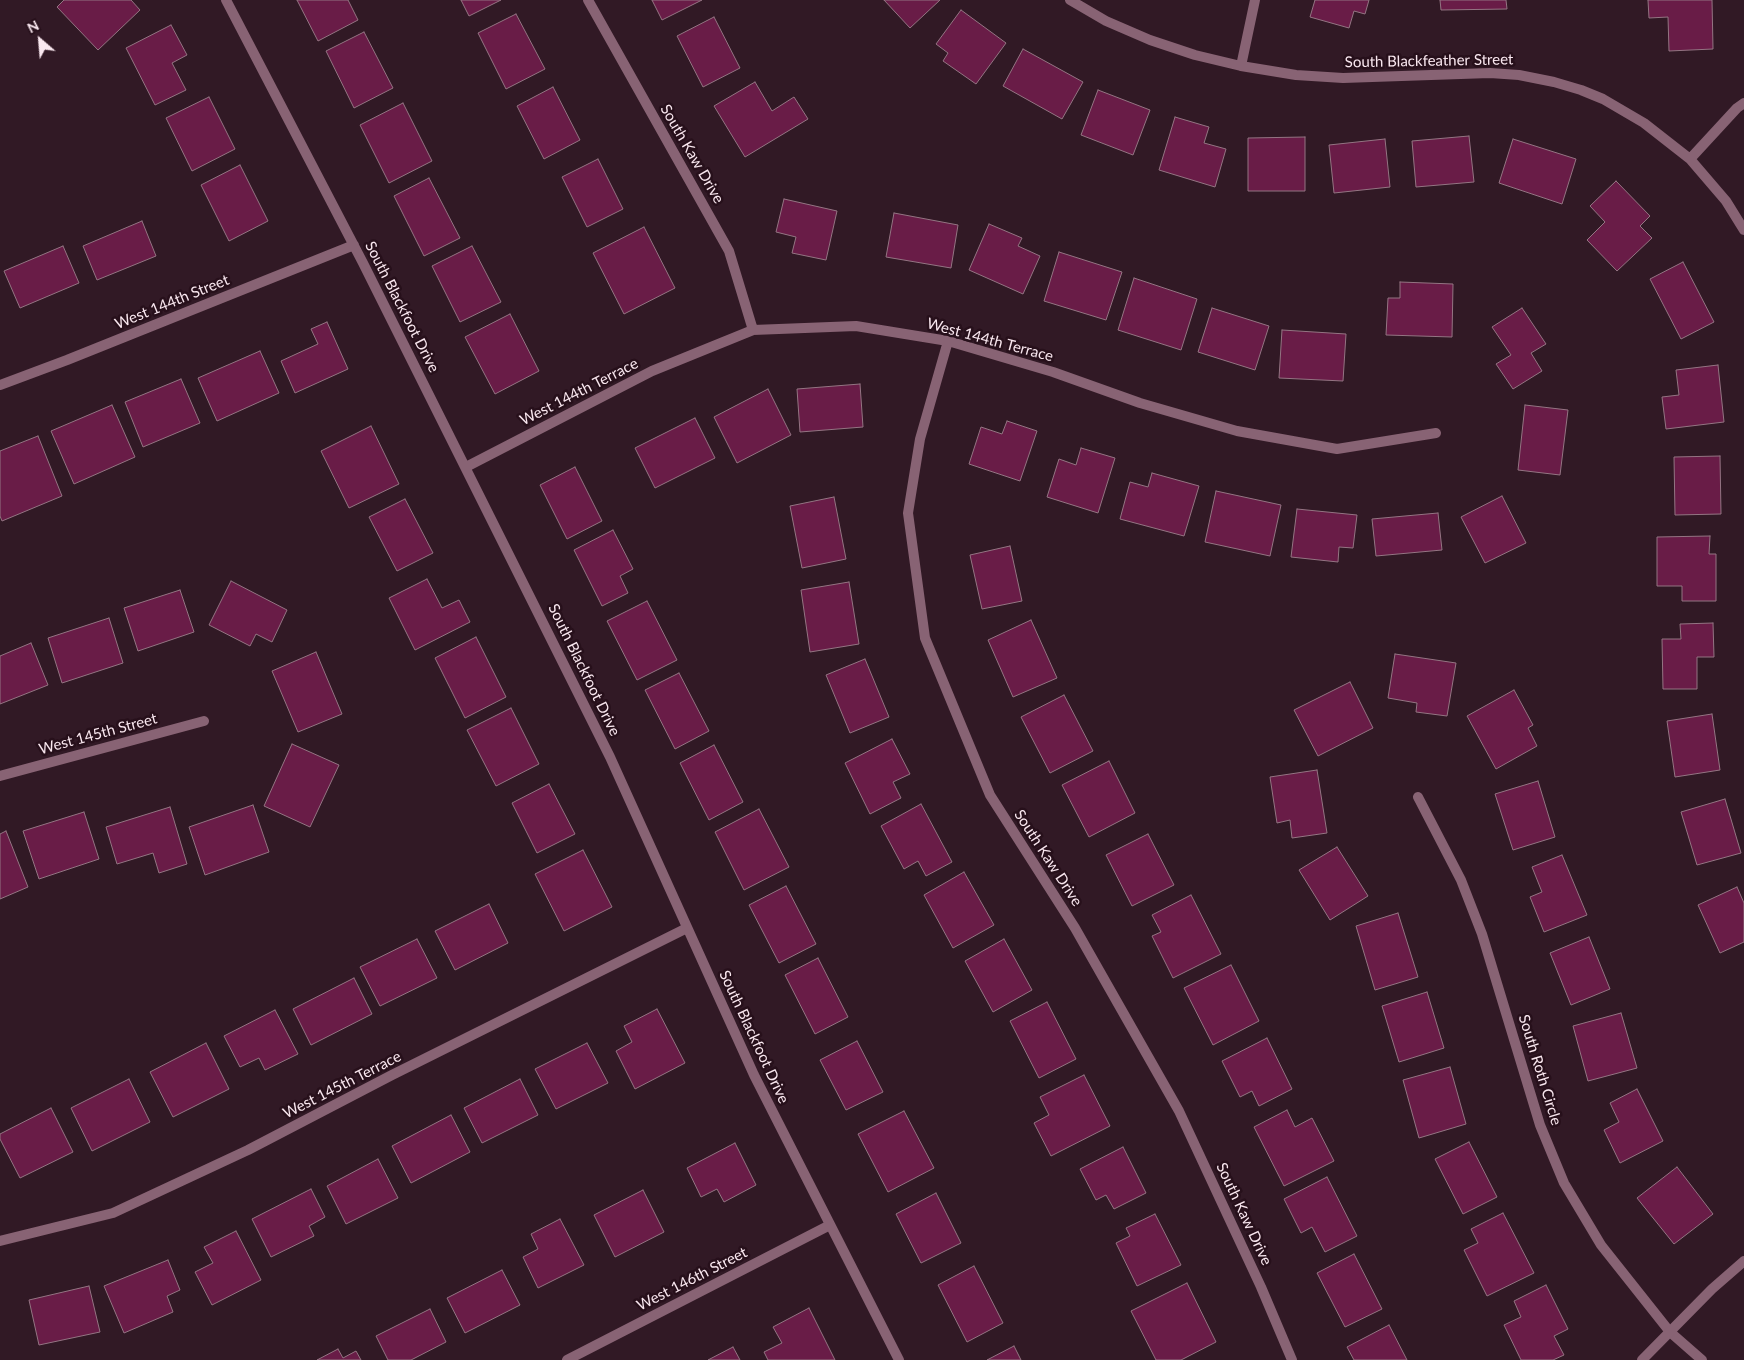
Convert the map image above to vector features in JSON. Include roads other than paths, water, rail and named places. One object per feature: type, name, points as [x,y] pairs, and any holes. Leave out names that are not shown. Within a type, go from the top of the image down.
[{"type":"street","name":"South Blackfoot Drive","points":[[226,0],[354,244],[466,466],[610,757],[754,1075],[900,1360]]},
{"type":"street","name":"South Kaw Drive","points":[[588,0],[729,251],[752,330]]},
{"type":"street","name":"South Blackfeather Street","points":[[1070,0],[1106,20],[1150,40],[1195,55],[1241,66],[1296,75],[1343,78],[1490,72],[1519,75],[1554,82],[1603,99],[1644,123],[1690,159],[1726,201],[1744,230]]},
{"type":"street","points":[[1241,66],[1255,0]]},
{"type":"street","points":[[1690,159],[1737,108],[1744,104]]},
{"type":"street","name":"West 144th Street","points":[[0,385],[67,360],[354,244]]},
{"type":"street","name":"West 144th Terrace","points":[[466,466],[652,371],[752,330],[856,326],[948,340],[1052,372],[1140,403],[1236,431],[1337,449],[1436,433]]},
{"type":"street","name":"South Kaw Drive","points":[[948,340],[920,439],[908,513],[925,638],[990,795],[1075,928],[1179,1111],[1261,1287],[1292,1360]]},
{"type":"street","name":"West 145th Street","points":[[0,776],[204,721]]},
{"type":"street","name":"South Roth Circle","points":[[1418,796],[1461,880],[1482,934],[1540,1125],[1564,1183],[1601,1246],[1670,1332],[1702,1360]]},
{"type":"street","name":"West 145th Terrace","points":[[0,1241],[113,1213],[248,1150],[392,1075],[687,928]]},
{"type":"street","name":"West 146th Street","points":[[567,1360],[830,1225]]},
{"type":"street","points":[[1642,1360],[1712,1289],[1744,1262]]}]
